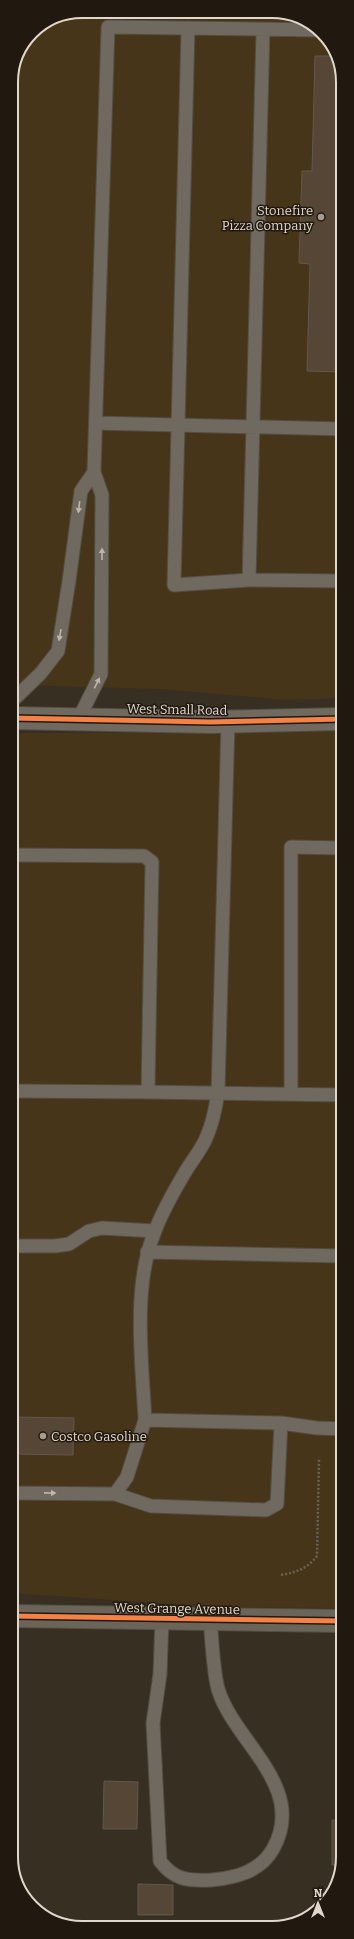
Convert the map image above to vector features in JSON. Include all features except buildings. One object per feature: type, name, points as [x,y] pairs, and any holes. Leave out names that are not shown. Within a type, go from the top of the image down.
[{"type":"street","name":"West Small Road","points":[[18,718],[228,721],[336,719]]},
{"type":"street","name":"West Grange Avenue","points":[[18,1616],[336,1621]]},
{"type":"lane","points":[[79,718],[101,674],[102,495],[94,472],[108,21],[188,28],[308,30]]},
{"type":"lane","points":[[188,28],[174,585],[249,580],[336,581]]},
{"type":"lane","points":[[249,580],[263,30]]},
{"type":"lane","points":[[96,423],[336,429]]},
{"type":"lane","points":[[18,695],[41,673],[58,651],[81,491],[94,472]]},
{"type":"lane","points":[[115,1494],[127,1477],[145,1420],[142,1354],[142,1296],[144,1267],[147,1252],[155,1231],[186,1171],[207,1136],[214,1114],[218,1092],[228,721]]},
{"type":"lane","points":[[291,1094],[291,847],[336,848]]},
{"type":"lane","points":[[18,855],[144,856],[152,862],[148,1092]]},
{"type":"lane","points":[[18,1091],[218,1092],[336,1095]]},
{"type":"lane","points":[[18,1246],[55,1246],[69,1244],[89,1231],[102,1228],[155,1231]]},
{"type":"lane","points":[[147,1252],[336,1256]]},
{"type":"lane","points":[[145,1420],[281,1423],[317,1428],[336,1429]]},
{"type":"lane","points":[[18,1492],[115,1494],[151,1506],[266,1510],[277,1504],[281,1423]]},
{"type":"lane","points":[[162,1619],[160,1674],[153,1723],[160,1861],[168,1872],[184,1880],[231,1878],[254,1869],[269,1856],[280,1836],[281,1813],[278,1787],[258,1754],[233,1720],[218,1689],[210,1620]]},
{"type":"path","points":[[281,1575],[298,1572],[304,1569],[310,1565],[317,1556],[319,1459]]},
{"type":"shaded area","points":[[82,18],[285,19],[293,21],[304,27],[320,40],[331,57],[334,65],[336,82],[336,698],[287,700],[162,689],[18,685],[18,77],[20,65],[31,43],[40,34],[61,21]]},
{"type":"shaded area","points":[[336,729],[336,1608],[217,1607],[18,1593],[18,733],[279,732]]},
{"type":"cycle path","points":[[18,718],[210,722],[336,719]]},
{"type":"cycle path","points":[[18,1616],[336,1621]]},
{"type":"place","name":"Stonefire Pizza Company","points":[[321,217]]},
{"type":"place","name":"Costco Gasoline","points":[[43,1436]]}]
